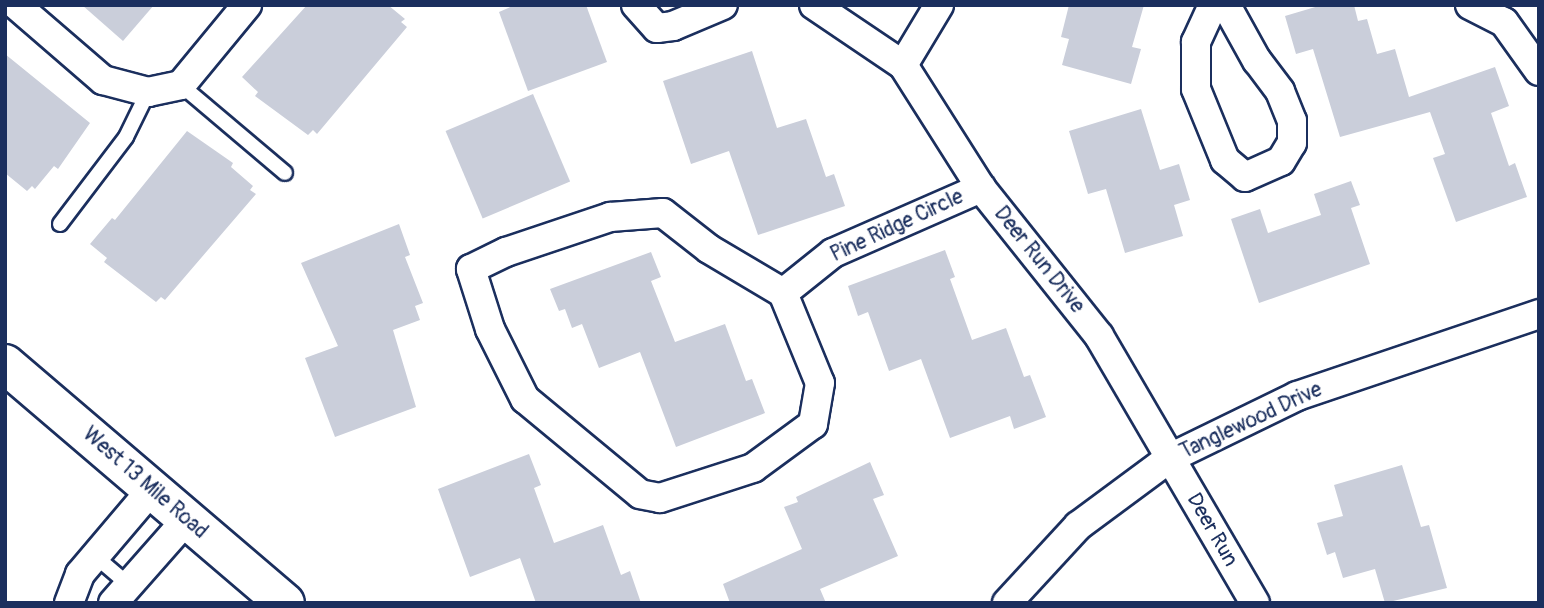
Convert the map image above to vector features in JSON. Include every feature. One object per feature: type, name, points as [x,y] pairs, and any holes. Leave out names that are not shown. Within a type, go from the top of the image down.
[{"type":"street","points":[[16,5],[103,80],[148,92],[181,85],[247,5]]},
{"type":"street","points":[[636,5],[657,27],[673,26],[723,5]]},
{"type":"street","name":"Deer Run Drive","points":[[814,5],[903,65],[981,188],[1099,336],[1170,458]]},
{"type":"street","points":[[903,65],[939,5]]},
{"type":"street","points":[[1213,5],[1196,42],[1196,89],[1225,160],[1245,177],[1281,161],[1292,143],[1292,121],[1280,91],[1256,61],[1226,5]]},
{"type":"street","points":[[1470,5],[1511,14],[1539,71]]},
{"type":"street","name":"Pine Ridge Circle","points":[[783,293],[833,253],[981,188]]},
{"type":"street","points":[[663,213],[709,249],[783,293],[820,383],[813,424],[752,468],[660,498],[640,494],[525,399],[490,329],[471,269],[506,252],[610,217],[663,213]]},
{"type":"street","name":"Tanglewood Drive","points":[[1007,603],[1079,526],[1170,458],[1297,396],[1539,314]]},
{"type":"street","name":"West 13 Mile Road","points":[[5,364],[285,603]]},
{"type":"street","name":"Deer Run","points":[[1170,458],[1255,603]]},
{"type":"street","points":[[69,603],[80,574],[152,489]]},
{"type":"street","points":[[121,594],[187,519]]},
{"type":"lane","points":[[181,85],[285,173]]},
{"type":"lane","points":[[60,224],[126,137],[148,92]]},
{"type":"lane","points":[[95,556],[121,594]]},
{"type":"building","points":[[82,5],[154,5],[123,41]]},
{"type":"building","points":[[307,5],[388,5],[405,19],[401,22],[407,27],[317,134],[313,130],[308,135],[255,96],[258,92],[242,77]]},
{"type":"building","points":[[515,5],[586,5],[607,62],[528,91],[499,12]]},
{"type":"building","points":[[1069,5],[1144,5],[1132,47],[1141,49],[1131,84],[1062,65],[1069,39],[1061,37]]},
{"type":"building","points":[[1322,5],[1354,5],[1358,21],[1367,19],[1377,54],[1395,49],[1409,97],[1495,67],[1509,106],[1491,113],[1509,166],[1515,163],[1527,197],[1456,222],[1433,158],[1445,154],[1430,112],[1340,137],[1313,49],[1296,54],[1285,16]]},
{"type":"building","points":[[752,51],[777,128],[806,119],[826,177],[834,174],[845,206],[758,235],[729,151],[691,164],[663,81]]},
{"type":"building","points":[[5,54],[90,123],[58,169],[54,166],[35,189],[32,186],[27,191],[5,173]]},
{"type":"building","points":[[533,94],[570,181],[483,219],[446,131]]},
{"type":"building","points":[[1141,109],[1160,170],[1179,164],[1190,200],[1174,205],[1183,236],[1125,253],[1106,189],[1088,194],[1069,131]]},
{"type":"building","points":[[187,131],[233,163],[231,167],[253,186],[250,190],[256,194],[165,300],[161,297],[156,302],[104,262],[107,258],[90,244],[112,218],[115,220]]},
{"type":"building","points":[[1351,181],[1360,205],[1351,208],[1370,264],[1259,303],[1231,219],[1260,209],[1268,233],[1321,215],[1314,194]]},
{"type":"building","points":[[399,224],[410,255],[405,257],[423,303],[415,306],[420,320],[393,330],[416,407],[335,437],[305,358],[338,346],[301,263]]},
{"type":"building","points":[[945,250],[955,277],[950,279],[972,340],[1006,328],[1024,377],[1030,375],[1046,417],[1014,429],[1010,416],[950,438],[921,359],[889,371],[868,312],[858,316],[848,286]]},
{"type":"building","points":[[651,252],[661,277],[651,281],[675,342],[725,324],[746,381],[752,379],[765,413],[676,447],[640,352],[599,368],[582,324],[572,328],[565,309],[559,311],[550,289]]},
{"type":"building","points":[[529,454],[541,485],[534,488],[554,543],[603,525],[621,575],[630,571],[641,603],[536,603],[520,558],[470,577],[438,489]]},
{"type":"building","points":[[870,462],[884,495],[873,499],[898,556],[820,589],[826,603],[730,603],[723,584],[802,549],[784,507],[798,502],[796,497]]},
{"type":"building","points":[[1402,465],[1421,527],[1429,525],[1447,588],[1385,603],[1375,569],[1343,578],[1335,552],[1327,555],[1317,523],[1343,516],[1334,485]]}]
